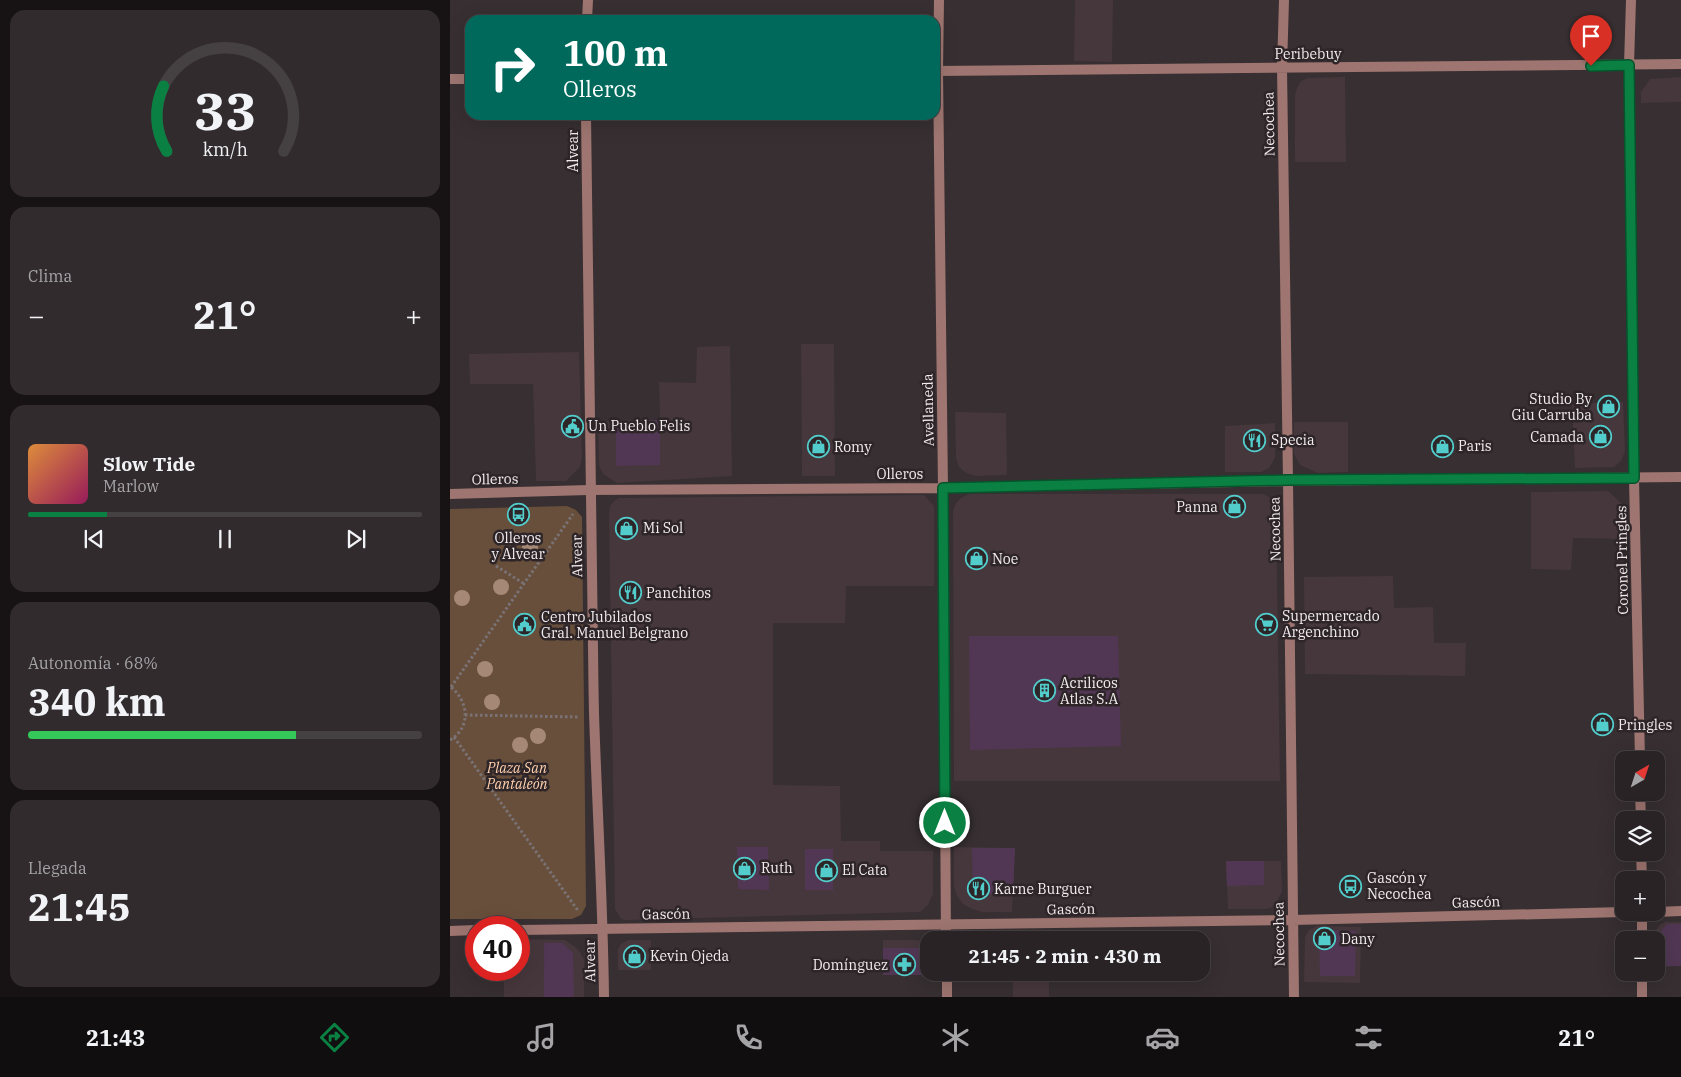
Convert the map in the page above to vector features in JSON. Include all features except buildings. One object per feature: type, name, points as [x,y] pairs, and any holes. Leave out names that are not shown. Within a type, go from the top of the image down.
[{"type":"street","points":[[587,15],[588,0]]},
{"type":"street","name":"Avellaneda","points":[[938,15],[939,0]]},
{"type":"street","name":"Necochea","points":[[1284,0],[1282,68],[1294,997]]},
{"type":"street","name":"Coronel Pringles","points":[[1631,0],[1629,65],[1634,478],[1640,751]]},
{"type":"street","name":"Peribebuy","points":[[940,70],[1681,64]]},
{"type":"street","points":[[450,79],[465,79]]},
{"type":"street","name":"Alvear","points":[[586,120],[589,490],[594,717],[604,997]]},
{"type":"street","name":"Avellaneda","points":[[937,120],[943,488],[946,931]]},
{"type":"street","name":"Olleros","points":[[450,494],[589,490],[943,488],[1288,480],[1681,477]]},
{"type":"street","points":[[1665,912],[1681,911]]},
{"type":"street","name":"Gascón","points":[[530,930],[1293,920],[1615,912]]},
{"type":"street","points":[[450,931],[465,930]]},
{"type":"street","points":[[947,981],[947,997]]},
{"type":"street","points":[[1642,981],[1642,997]]},
{"type":"path","points":[[450,740],[461,730],[465,721],[463,702],[459,693],[451,686],[576,510]]},
{"type":"path","points":[[496,566],[523,583]]},
{"type":"path","points":[[465,715],[584,717]]},
{"type":"path","points":[[454,738],[581,915]]},
{"type":"shaded area","points":[[1075,0],[1113,0],[1112,62],[1074,61]]},
{"type":"shaded area","points":[[1345,77],[1346,162],[1295,162],[1295,95],[1301,81],[1308,78]]},
{"type":"shaded area","points":[[1681,77],[1681,102],[1641,103],[1641,92],[1650,79]]},
{"type":"shaded area","points":[[801,344],[834,344],[835,476],[802,476]]},
{"type":"shaded area","points":[[730,346],[732,476],[617,483],[603,474],[599,465],[598,421],[660,420],[659,382],[696,383],[697,347]]},
{"type":"shaded area","points":[[579,352],[582,458],[580,467],[566,481],[536,481],[533,384],[470,384],[469,354]]},
{"type":"shaded area","points":[[1623,402],[1625,451],[1621,461],[1614,467],[1575,468],[1572,404]]},
{"type":"shaded area","points":[[955,412],[1006,413],[1007,475],[976,476],[966,473],[959,467],[956,458]]},
{"type":"shaded area","points":[[1294,422],[1348,422],[1348,472],[1318,473],[1300,465],[1294,454]]},
{"type":"shaded area","points":[[1275,423],[1275,458],[1269,468],[1261,472],[1225,472],[1225,426]]},
{"type":"shaded area","points":[[1608,491],[1621,503],[1624,511],[1625,539],[1573,538],[1571,570],[1531,569],[1531,492]]},
{"type":"shaded area","points":[[969,494],[1264,494],[1270,498],[1276,514],[1280,781],[954,781],[953,511],[956,503]]},
{"type":"shaded area","points":[[924,495],[934,506],[934,586],[846,586],[845,623],[773,623],[773,785],[840,786],[841,841],[880,841],[880,851],[933,851],[933,894],[928,905],[920,912],[621,919],[615,909],[610,506],[619,498]]},
{"type":"shaded area","points":[[1393,576],[1394,608],[1433,607],[1434,643],[1466,643],[1465,676],[1305,674],[1304,577]]},
{"type":"shaded area","points":[[954,847],[1015,848],[1012,912],[982,912],[963,904],[957,896],[954,887]]},
{"type":"shaded area","points":[[1226,861],[1281,861],[1282,891],[1275,906],[1267,909],[1228,909]]},
{"type":"shaded area","points":[[1665,922],[1681,922],[1681,966],[1665,967],[1665,931],[1656,931]]},
{"type":"shaded area","points":[[1317,926],[1361,927],[1360,983],[1304,982],[1305,937],[1309,930]]},
{"type":"shaded area","points":[[530,939],[565,940],[580,952],[584,960],[584,997],[504,997],[504,981],[530,981]]},
{"type":"shaded area","points":[[628,940],[651,940],[651,970],[618,970],[618,949],[621,944]]},
{"type":"shaded area","name":"Domínguez","points":[[883,940],[920,941],[920,975],[883,975]]},
{"type":"shaded area","points":[[1013,981],[1049,981],[1049,997],[1013,997]]},
{"type":"green space","name":"Plaza San Pantaleón","points":[[567,506],[576,510],[582,517],[586,906],[581,915],[572,919],[530,919],[530,916],[465,916],[465,919],[450,919],[450,509]]},
{"type":"place","name":"Studio By Giu Carruba","points":[[1608,407]]},
{"type":"place","name":"Un Pueblo Felis","points":[[572,426]]},
{"type":"place","name":"Camada","points":[[1600,437]]},
{"type":"place","name":"Specia","points":[[1255,440]]},
{"type":"place","name":"Paris","points":[[1442,446]]},
{"type":"place","name":"Romy","points":[[818,447]]},
{"type":"place","name":"Panna","points":[[1234,507]]},
{"type":"place","name":"Olleros y Alvear","points":[[518,515]]},
{"type":"place","name":"Mi Sol","points":[[627,528]]},
{"type":"place","name":"Noe","points":[[976,559]]},
{"type":"place","name":"Panchitos","points":[[630,593]]},
{"type":"place","name":"Supermercado Argenchino","points":[[1266,624]]},
{"type":"place","name":"Centro Jubilados Gral. Manuel Belgrano","points":[[525,625]]},
{"type":"place","name":"Acrilicos Atlas S.A","points":[[1044,691]]},
{"type":"place","name":"Pringles","points":[[1602,725]]},
{"type":"place","name":"Ruth","points":[[745,868]]},
{"type":"place","name":"El Cata","points":[[826,870]]},
{"type":"place","name":"Gascón y Necochea","points":[[1351,886]]},
{"type":"place","name":"Karne Burguer","points":[[978,889]]},
{"type":"place","name":"Dany","points":[[1325,939]]},
{"type":"place","name":"Kevin Ojeda","points":[[634,956]]},
{"type":"place","name":"Domínguez","points":[[904,965]]},
{"type":"route","points":[[945,823],[943,488],[1288,480],[1634,478],[1629,65],[1591,66]]}]
